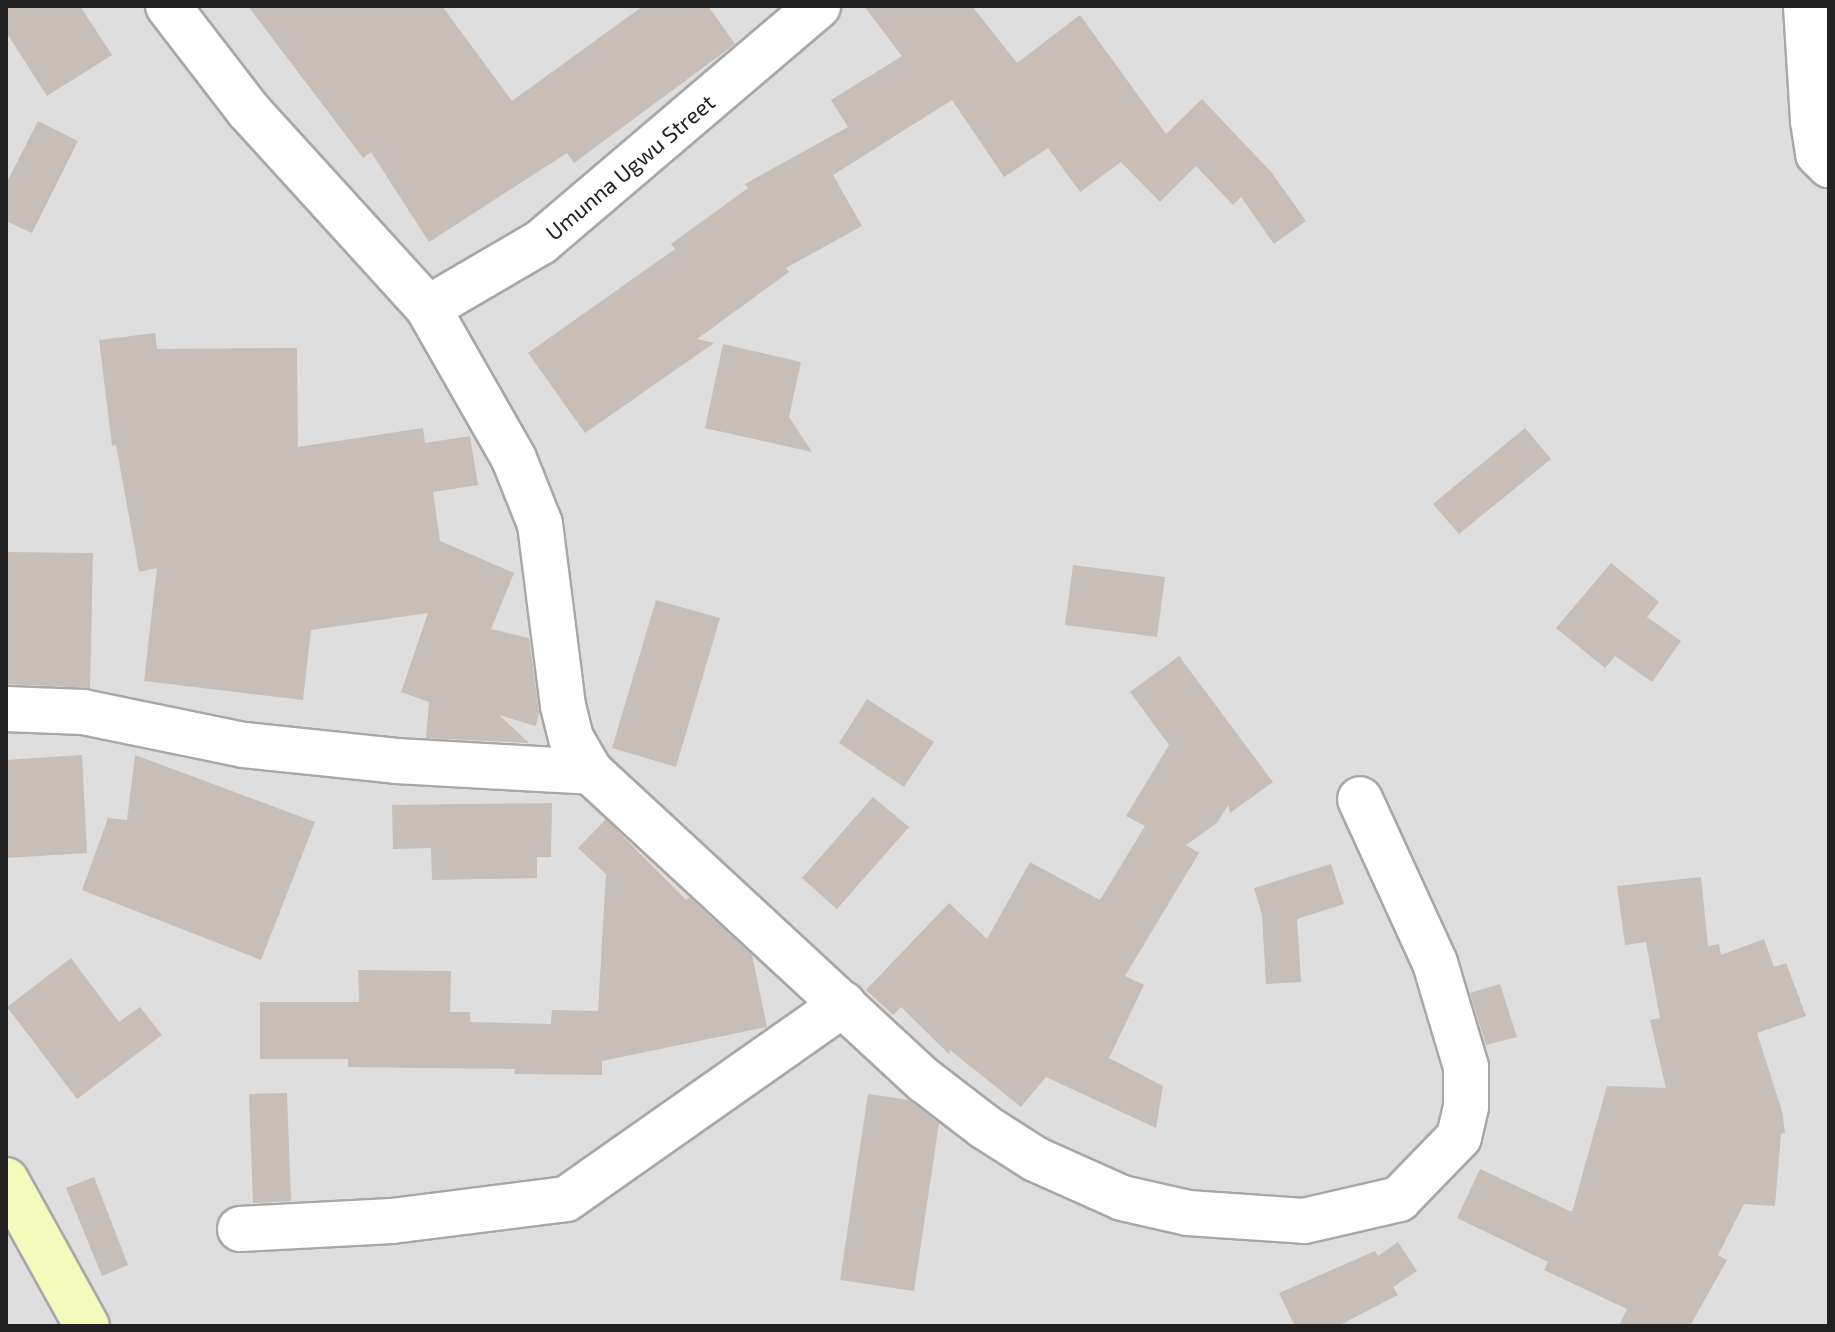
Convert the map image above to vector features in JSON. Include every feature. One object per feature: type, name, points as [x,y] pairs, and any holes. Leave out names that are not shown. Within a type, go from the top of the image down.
[{"type":"main road","points":[[6,1180],[87,1326]]},
{"type":"street","points":[[168,6],[248,110],[428,308],[514,459],[540,524],[563,706],[571,738],[591,772],[924,1080],[985,1127],[1035,1159],[1122,1198],[1188,1213],[1304,1221],[1399,1199],[1459,1137],[1466,1107],[1466,1067],[1435,963],[1360,799]]},
{"type":"street","name":"Umunna Ugwu Street","points":[[428,308],[541,242],[818,6]]},
{"type":"street","points":[[1806,6],[1813,121],[1818,154],[1829,165]]},
{"type":"street","points":[[6,709],[83,712],[244,745],[396,761],[591,772]]},
{"type":"street","points":[[240,1229],[392,1221],[566,1199],[843,1004]]},
{"type":"shaded area","points":[[6,6],[1829,6],[1829,1326],[6,1326]]},
{"type":"building","points":[[6,6],[80,6],[112,55],[47,96],[6,32]]},
{"type":"building","points":[[248,6],[442,6],[512,101],[643,6],[708,6],[735,44],[574,163],[567,153],[429,242],[371,152],[363,158]]},
{"type":"building","points":[[864,6],[972,6],[1017,63],[1080,15],[1166,134],[1202,99],[1272,173],[1306,221],[1274,244],[1241,197],[1233,205],[1196,166],[1160,202],[1121,162],[1080,192],[1048,148],[1004,177],[952,100],[833,175],[862,226],[786,268],[789,272],[697,339],[714,343],[585,433],[528,353],[675,249],[671,244],[748,188],[745,184],[848,127],[831,100],[902,56]]},
{"type":"building","points":[[38,121],[78,141],[32,233],[6,221],[6,184]]},
{"type":"building","points":[[155,333],[157,349],[297,348],[298,447],[423,428],[425,443],[470,436],[478,485],[433,492],[440,541],[514,573],[491,629],[529,638],[539,712],[536,726],[499,715],[529,743],[426,738],[429,702],[401,692],[428,613],[311,630],[303,700],[144,681],[157,568],[139,572],[116,445],[112,446],[99,340]]},
{"type":"building","points":[[723,344],[801,362],[789,417],[812,452],[705,428]]},
{"type":"building","points":[[1525,428],[1551,459],[1459,534],[1433,504]]},
{"type":"building","points":[[6,552],[93,553],[90,688],[6,684]]},
{"type":"building","points":[[1611,563],[1659,602],[1647,617],[1681,641],[1652,682],[1615,656],[1605,668],[1556,628]]},
{"type":"building","points":[[1073,565],[1165,577],[1157,637],[1065,625]]},
{"type":"building","points":[[656,600],[720,618],[676,767],[612,748]]},
{"type":"building","points":[[1179,656],[1273,782],[1230,813],[1228,805],[1217,823],[1186,845],[1199,853],[1125,976],[1144,985],[1109,1058],[1163,1086],[1156,1128],[1046,1077],[1021,1107],[950,1050],[949,1054],[901,1007],[893,1015],[866,990],[949,903],[987,939],[1030,862],[1100,900],[1145,826],[1126,816],[1169,745],[1130,692]]},
{"type":"building","points":[[867,699],[934,742],[904,787],[839,743]]},
{"type":"building","points":[[82,755],[87,853],[6,858],[6,760]]},
{"type":"building","points":[[135,755],[315,822],[261,960],[82,890],[108,818],[127,820]]},
{"type":"building","points":[[873,797],[909,827],[837,909],[802,878]]},
{"type":"building","points":[[552,803],[551,857],[537,857],[537,878],[432,880],[431,848],[393,849],[392,805]]},
{"type":"building","points":[[606,819],[686,900],[689,897],[752,955],[767,1027],[602,1061],[602,1075],[514,1074],[515,1069],[348,1067],[348,1059],[260,1059],[260,1002],[359,1002],[358,970],[451,971],[450,1012],[470,1012],[470,1022],[551,1024],[552,1010],[598,1011],[606,874],[578,848]]},
{"type":"building","points":[[1331,864],[1344,904],[1297,919],[1301,982],[1266,984],[1262,915],[1254,888]]},
{"type":"building","points":[[1701,877],[1708,946],[1719,944],[1721,955],[1764,939],[1774,967],[1786,963],[1806,1016],[1757,1033],[1782,1111],[1785,1133],[1781,1134],[1775,1206],[1744,1204],[1718,1255],[1727,1260],[1690,1326],[1619,1326],[1627,1309],[1544,1270],[1548,1262],[1457,1218],[1480,1169],[1572,1212],[1607,1086],[1666,1088],[1650,1020],[1660,1018],[1646,942],[1625,945],[1617,886]]},
{"type":"building","points":[[71,958],[119,1022],[140,1007],[162,1035],[77,1099],[7,1007]]},
{"type":"building","points":[[1500,984],[1517,1037],[1486,1045],[1470,993]]},
{"type":"building","points":[[287,1093],[291,1201],[253,1203],[249,1094]]},
{"type":"building","points":[[868,1094],[909,1100],[939,1123],[914,1291],[840,1280]]},
{"type":"building","points":[[94,1177],[128,1265],[102,1276],[66,1188]]},
{"type":"building","points":[[1398,1242],[1417,1271],[1393,1287],[1398,1295],[1338,1326],[1295,1326],[1279,1293],[1375,1251],[1378,1256]]}]
